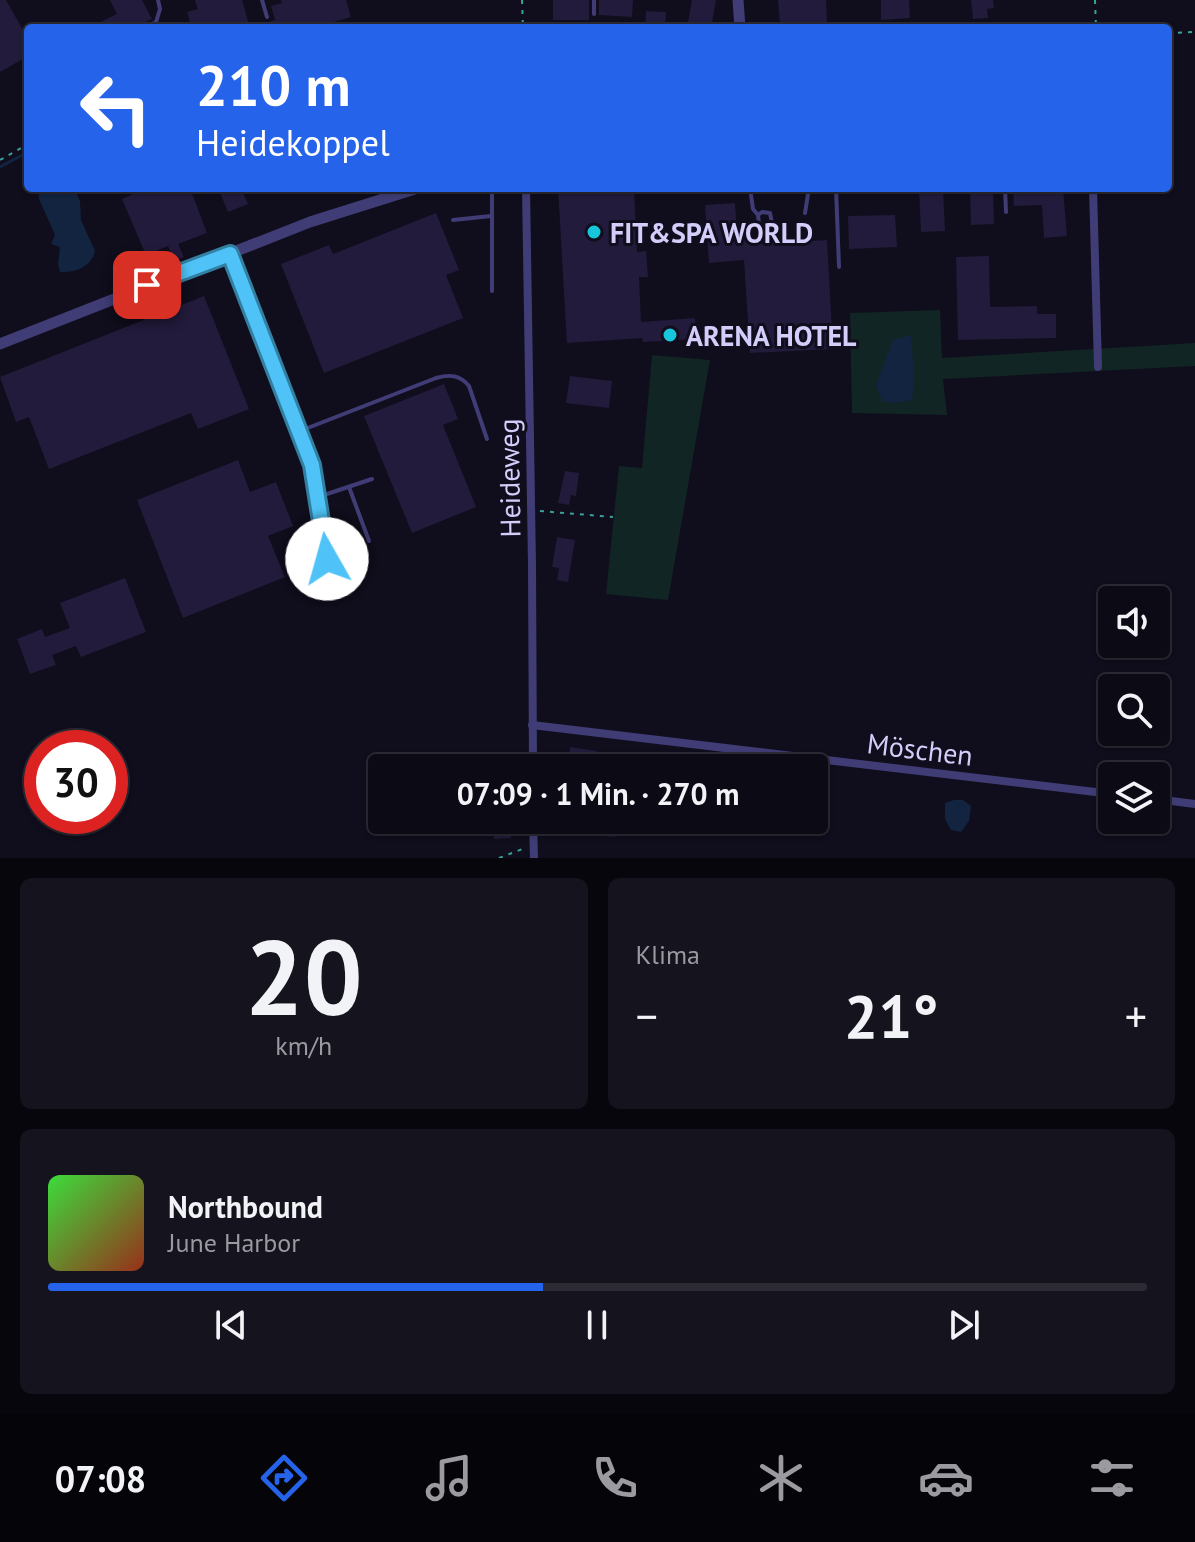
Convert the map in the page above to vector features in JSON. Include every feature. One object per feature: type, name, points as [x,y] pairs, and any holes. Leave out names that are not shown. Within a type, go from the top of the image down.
[{"type":"street","points":[[738,0],[740,24]]},
{"type":"street","points":[[0,344],[353,207],[404,192]]},
{"type":"street","name":"Heideweg","points":[[526,192],[533,754]]},
{"type":"street","points":[[1093,192],[1098,367]]},
{"type":"street","points":[[230,254],[312,465],[327,559]]},
{"type":"street","name":"Möschen","points":[[532,725],[1098,792]]},
{"type":"street","points":[[1170,801],[1195,804]]},
{"type":"street","points":[[534,834],[534,858]]},
{"type":"lane","points":[[152,24],[156,22],[160,9],[158,0]]},
{"type":"lane","points":[[262,0],[267,17]]},
{"type":"lane","points":[[594,0],[594,14]]},
{"type":"lane","points":[[492,192],[492,291]]},
{"type":"lane","points":[[751,192],[753,209],[758,215]]},
{"type":"lane","points":[[805,213],[808,192]]},
{"type":"lane","points":[[836,192],[839,267]]},
{"type":"lane","points":[[1005,192],[1006,212]]},
{"type":"lane","points":[[453,220],[492,216]]},
{"type":"lane","points":[[298,432],[436,378],[451,375],[469,386],[487,439]]},
{"type":"lane","points":[[318,497],[372,479]]},
{"type":"lane","points":[[349,487],[369,541]]},
{"type":"path","points":[[522,0],[523,24]]},
{"type":"path","points":[[1095,0],[1096,24]]},
{"type":"path","points":[[1172,33],[1195,32]]},
{"type":"path","points":[[0,160],[24,146]]},
{"type":"path","points":[[531,510],[613,517]]},
{"type":"path","points":[[499,858],[534,845]]},
{"type":"green space","points":[[940,310],[942,358],[1195,343],[1195,366],[943,379],[947,415],[852,413],[850,313]]},
{"type":"green space","points":[[652,355],[710,360],[668,600],[606,594],[619,466],[642,468]]},
{"type":"water","points":[[38,192],[76,192],[80,201],[81,220],[95,251],[82,268],[60,272],[60,247],[51,244],[55,235]]},
{"type":"water","points":[[911,335],[912,400],[882,401],[876,385],[893,340]]},
{"type":"water","points":[[963,800],[971,806],[969,821],[961,832],[951,830],[945,819],[945,803]]},
{"type":"building","points":[[0,0],[6,0],[24,32],[24,58],[0,72]]},
{"type":"building","points":[[110,0],[142,0],[152,19],[141,24],[96,24],[117,14]]},
{"type":"building","points":[[195,0],[242,0],[249,24],[191,24],[187,12],[198,9]]},
{"type":"building","points":[[281,0],[346,0],[351,17],[327,24],[260,24],[275,20],[271,6],[282,3]]},
{"type":"building","points":[[553,0],[589,0],[589,20],[553,20]]},
{"type":"building","points":[[599,0],[633,0],[632,17],[599,15]]},
{"type":"building","points":[[692,0],[716,0],[712,24],[688,24]]},
{"type":"building","points":[[778,0],[826,0],[827,23],[780,24]]},
{"type":"building","points":[[881,0],[909,0],[910,18],[881,20]]},
{"type":"building","points":[[971,0],[993,0],[994,8],[987,9],[988,18],[973,19]]},
{"type":"building","points":[[646,11],[666,12],[665,24],[645,24]]},
{"type":"building","points":[[138,192],[192,192],[207,233],[178,244],[184,257],[174,261],[168,246],[146,255],[122,199]]},
{"type":"building","points":[[220,192],[243,192],[248,204],[228,212]]},
{"type":"building","points":[[558,192],[634,192],[637,252],[646,251],[648,277],[639,277],[641,322],[695,318],[696,339],[643,342],[642,338],[567,343]]},
{"type":"building","points":[[919,192],[943,192],[945,231],[921,232]]},
{"type":"building","points":[[970,192],[993,192],[994,224],[971,225]]},
{"type":"building","points":[[1013,192],[1063,192],[1067,236],[1044,238],[1042,205],[1014,206]]},
{"type":"building","points":[[735,203],[737,234],[753,233],[754,244],[827,240],[833,349],[750,353],[744,260],[709,263],[705,205]]},
{"type":"building","points":[[436,213],[459,270],[446,275],[463,318],[324,373],[281,264],[329,245],[333,254]]},
{"type":"building","points":[[895,215],[897,247],[849,249],[848,216]]},
{"type":"building","points":[[989,256],[990,307],[1037,306],[1037,314],[1056,314],[1056,338],[958,340],[956,257]]},
{"type":"building","points":[[204,296],[249,409],[198,429],[191,413],[49,469],[29,417],[16,422],[0,377]]},
{"type":"building","points":[[570,376],[612,381],[609,408],[566,403]]},
{"type":"building","points":[[444,384],[458,419],[443,425],[476,507],[412,533],[364,416]]},
{"type":"building","points":[[238,460],[250,492],[276,482],[293,526],[268,536],[285,577],[183,618],[137,500]]},
{"type":"building","points":[[565,471],[579,473],[576,496],[571,495],[569,505],[558,503]]},
{"type":"building","points":[[557,537],[575,540],[568,582],[557,580],[559,568],[552,567]]},
{"type":"building","points":[[125,578],[146,632],[81,657],[76,646],[52,655],[56,665],[30,674],[17,639],[42,629],[45,637],[70,628],[60,603]]},
{"type":"building","points":[[570,747],[597,751],[597,754],[569,754]]},
{"type":"building","points":[[493,834],[511,834],[511,838],[494,839]]},
{"type":"building","points":[[580,834],[615,834],[615,837]]},
{"type":"waterway","points":[[0,167],[24,154]]},
{"type":"place","name":"FIT&SPA WORLD","points":[[594,232]]},
{"type":"place","name":"ARENA HOTEL","points":[[670,335]]},
{"type":"route","points":[[147,285],[230,254],[312,465],[327,559]]}]
